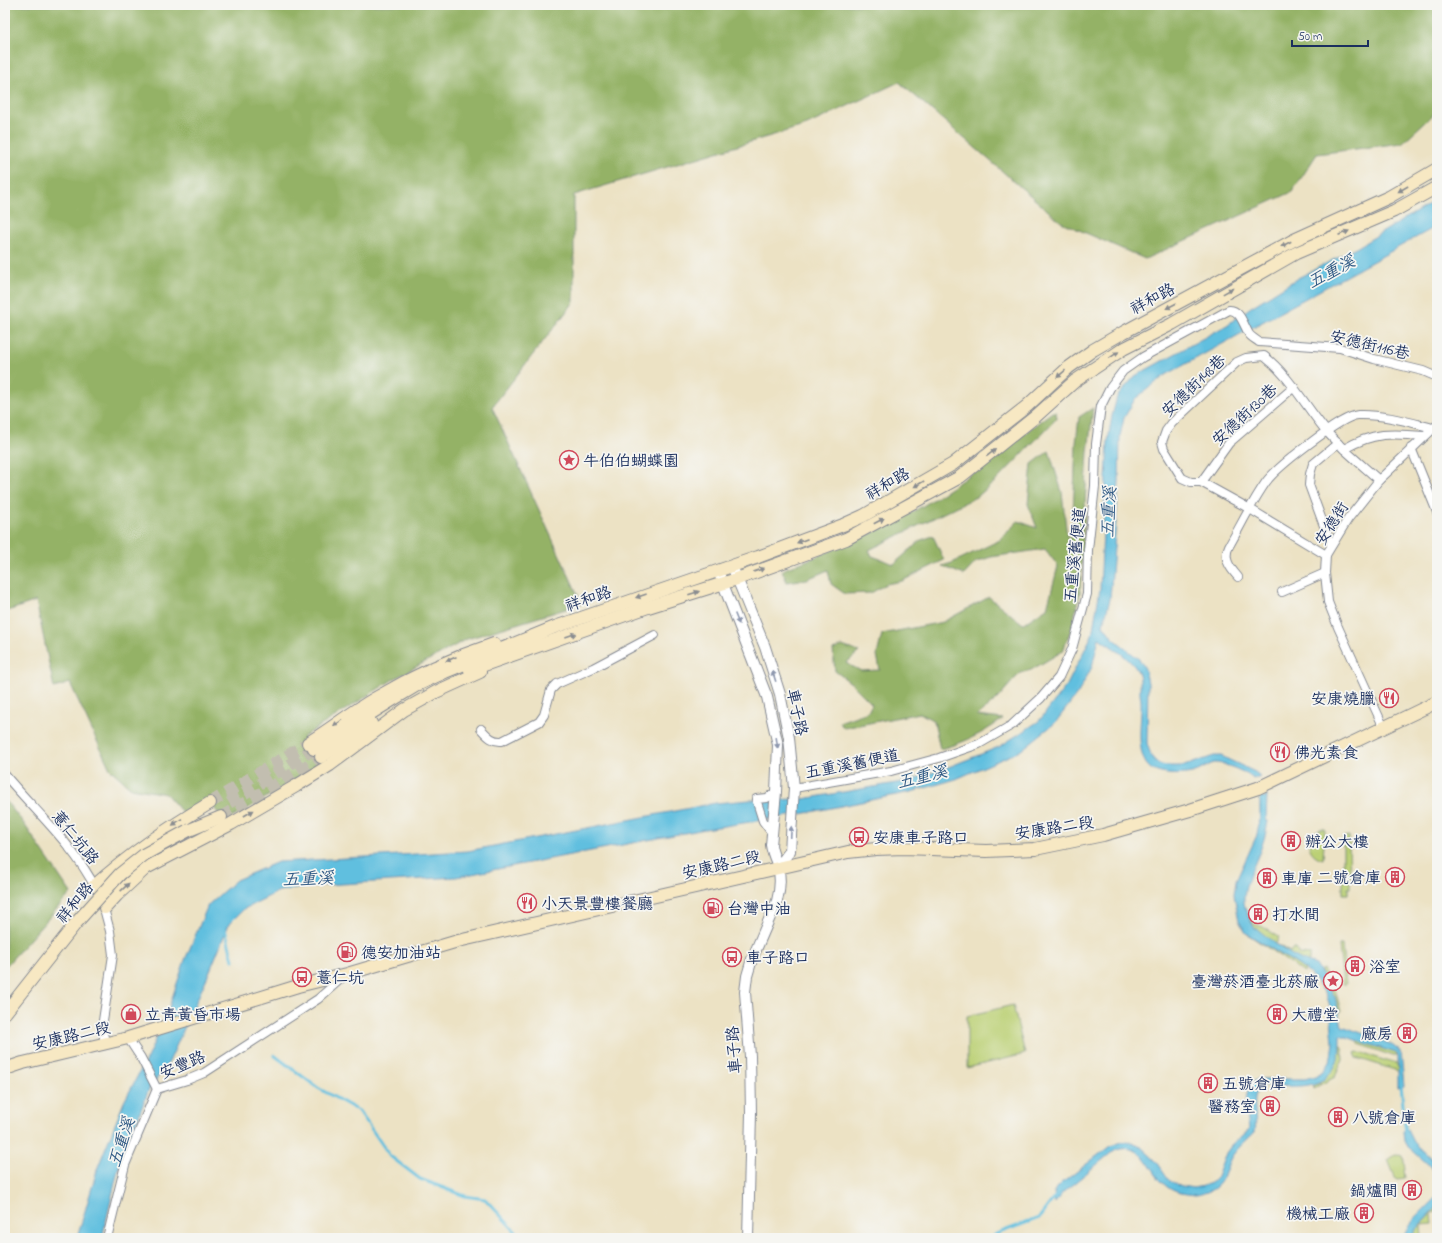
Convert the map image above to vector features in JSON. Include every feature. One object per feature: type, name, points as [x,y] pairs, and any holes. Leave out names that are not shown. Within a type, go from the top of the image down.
[{"type":"main road","name":"祥和路","points":[[1437,170],[1389,197],[1294,240],[1093,350],[1068,368],[1027,406],[953,464],[864,516],[718,571],[555,627],[497,642],[461,655],[420,673],[373,699],[314,750],[376,719],[419,692],[439,682],[648,607],[737,579],[846,539],[960,477],[1019,430],[1075,381],[1123,349],[1172,324],[1296,253],[1394,211],[1437,187]]},
{"type":"main road","points":[[105,908],[116,895],[146,868],[231,824],[296,786],[330,765],[404,710],[436,692],[534,647]]},
{"type":"main road","name":"安康路二段","points":[[5,1068],[128,1038],[298,986],[347,974],[458,941],[848,852],[904,848],[986,851],[1035,849],[1103,835],[1190,810],[1258,788],[1437,702]]},
{"type":"main road","name":"祥和路","points":[[5,1013],[76,923],[120,874],[145,854],[187,831],[216,810],[178,821],[125,860],[94,886]]},
{"type":"street","name":"五重溪舊便道","points":[[794,788],[891,771],[939,758],[979,744],[1012,724],[1041,698],[1059,677],[1072,649],[1087,594],[1088,550],[1095,486],[1097,436],[1101,406],[1110,388],[1123,371],[1143,357],[1229,310],[1233,310],[1237,313],[1250,335]]},
{"type":"street","name":"安德街116巷","points":[[1250,335],[1259,342],[1340,348],[1374,359],[1423,371],[1437,377]]},
{"type":"street","name":"安德街148巷","points":[[1326,555],[1250,509],[1201,482],[1191,482],[1182,478],[1164,450],[1162,442],[1166,431],[1172,423],[1237,362],[1246,358],[1264,356],[1272,362],[1294,387],[1327,432],[1379,480]]},
{"type":"street","name":"安德街130巷","points":[[1201,482],[1229,443],[1294,387]]},
{"type":"street","points":[[1238,577],[1229,567],[1226,551],[1266,482],[1276,472],[1327,432],[1348,418],[1357,415],[1378,417],[1435,427]]},
{"type":"street","name":"安德街","points":[[1384,728],[1328,602],[1325,573],[1326,555],[1348,519],[1379,480],[1411,448],[1435,427]]},
{"type":"street","points":[[1332,545],[1308,485],[1313,464],[1341,446],[1375,436],[1402,434],[1424,436]]},
{"type":"street","points":[[1411,448],[1437,512]]},
{"type":"street","name":"車子路","points":[[732,566],[765,647],[780,694],[789,738],[794,788],[790,851],[778,867]]},
{"type":"street","name":"車子路","points":[[718,571],[767,697],[778,745],[772,852],[778,867],[780,891],[778,901],[752,959],[747,976],[745,992],[750,1056],[751,1113],[748,1238]]},
{"type":"street","points":[[1282,592],[1325,573]]},
{"type":"street","points":[[481,729],[492,740],[502,741],[539,722],[546,710],[551,690],[557,684],[593,668],[655,635]]},
{"type":"street","name":"薏仁坑路","points":[[5,775],[64,840],[82,863],[105,908],[113,955],[102,1027],[105,1044]]},
{"type":"street","points":[[772,833],[763,821],[756,799],[768,798],[776,792]]},
{"type":"street","name":"安豐路","points":[[107,1238],[125,1165],[157,1090],[204,1073],[318,999],[347,974]]},
{"type":"street","points":[[128,1038],[141,1058],[157,1090]]},
{"type":"green space","points":[[5,5],[1437,5],[1437,111],[1402,143],[1317,154],[1292,192],[1145,259],[1061,222],[899,82],[807,125],[574,195],[574,302],[492,407],[582,604],[467,639],[392,680],[303,737],[325,762],[225,822],[208,800],[183,813],[166,794],[131,788],[110,769],[70,683],[54,688],[36,601],[5,612]]},
{"type":"green space","points":[[1093,408],[1088,452],[1080,592],[1072,627],[1063,651],[1031,670],[1020,673],[997,699],[977,716],[1003,719],[980,734],[958,744],[940,749],[934,721],[920,713],[844,728],[839,722],[868,712],[872,704],[851,683],[835,671],[833,650],[842,646],[859,652],[846,663],[861,671],[880,670],[877,655],[882,634],[943,622],[989,597],[1023,624],[1047,608],[1058,566],[1045,549],[991,557],[976,562],[964,575],[942,566],[952,563],[1000,540],[1018,521],[1037,528],[1028,504],[1032,464],[1049,451],[1062,492],[1067,537],[1072,538],[1076,443],[1079,417]]},
{"type":"green space","points":[[1052,412],[1056,412],[1057,418],[997,480],[978,496],[869,550],[872,556],[894,564],[921,540],[933,536],[944,560],[902,581],[886,584],[871,593],[845,594],[831,584],[828,570],[807,579],[787,582],[782,570],[863,537],[911,513],[953,487]]},
{"type":"green space","points":[[5,800],[22,821],[71,893],[5,967]]},
{"type":"green space","points":[[1320,829],[1325,829],[1323,859],[1313,854],[1309,845],[1311,836]]},
{"type":"green space","points":[[1349,836],[1350,888],[1348,888],[1348,894],[1343,894],[1343,837]]},
{"type":"green space","points":[[1248,915],[1254,924],[1263,927],[1279,937],[1276,944],[1290,952],[1293,948],[1299,952],[1298,954],[1311,955],[1308,963],[1288,953],[1255,930]]},
{"type":"green space","points":[[1246,933],[1298,965],[1305,970],[1304,973]]},
{"type":"green space","points":[[1339,945],[1342,945],[1346,984],[1343,984]]},
{"type":"green space","points":[[1323,969],[1336,992],[1341,1012],[1338,1012],[1335,997],[1321,972]]},
{"type":"green space","points":[[1013,1005],[1025,1054],[967,1068],[967,1016]]},
{"type":"green space","points":[[1359,1041],[1396,1053],[1398,1056],[1393,1056],[1359,1044]]},
{"type":"green space","points":[[1340,1045],[1342,1047],[1343,1059],[1335,1077],[1314,1088],[1313,1085],[1323,1081],[1340,1052]]},
{"type":"green space","points":[[1357,1052],[1397,1064],[1398,1071],[1357,1058],[1355,1053]]},
{"type":"green space","points":[[1400,1154],[1403,1155],[1405,1178],[1398,1179],[1395,1177],[1388,1160]]},
{"type":"green space","points":[[1437,1207],[1437,1212],[1432,1213],[1433,1223],[1421,1224],[1422,1238],[1413,1238],[1416,1229]]},
{"type":"water","name":"五重溪","points":[[1437,197],[1437,226],[1164,376],[1135,399],[1124,418],[1120,436],[1119,482],[1110,599],[1103,625],[1113,638],[1140,660],[1145,669],[1148,683],[1147,743],[1151,756],[1158,764],[1166,766],[1184,766],[1214,756],[1221,756],[1255,772],[1260,776],[1253,779],[1241,771],[1218,763],[1214,763],[1193,773],[1187,774],[1167,774],[1151,769],[1142,755],[1140,737],[1141,702],[1139,674],[1135,667],[1126,658],[1099,638],[1092,667],[1078,693],[1055,723],[1020,751],[956,779],[911,792],[801,814],[705,829],[456,877],[325,885],[279,891],[244,909],[229,924],[169,1062],[149,1089],[118,1170],[102,1238],[77,1238],[98,1167],[124,1102],[148,1056],[167,1013],[185,960],[208,905],[236,880],[278,862],[468,851],[716,803],[750,800],[803,799],[908,781],[999,747],[1039,721],[1067,685],[1092,635],[1100,589],[1108,441],[1117,397],[1135,376],[1227,325],[1251,307],[1298,278],[1356,248],[1428,205]]},
{"type":"water","points":[[1267,796],[1266,820],[1268,821],[1266,832],[1245,890],[1244,901],[1249,918],[1255,929],[1256,928],[1284,950],[1299,959],[1316,965],[1335,997],[1342,1026],[1378,1039],[1379,1042],[1389,1043],[1397,1049],[1399,1048],[1399,1051],[1401,1051],[1404,1086],[1398,1087],[1398,1056],[1396,1053],[1340,1035],[1339,1054],[1335,1067],[1328,1076],[1319,1082],[1298,1086],[1262,1085],[1258,1089],[1255,1100],[1255,1132],[1234,1153],[1220,1183],[1211,1190],[1195,1195],[1180,1193],[1173,1190],[1160,1180],[1138,1152],[1131,1149],[1122,1149],[1111,1153],[1062,1193],[1055,1203],[1054,1191],[1062,1183],[1110,1146],[1122,1142],[1132,1142],[1139,1145],[1157,1162],[1170,1181],[1182,1186],[1193,1188],[1211,1183],[1217,1177],[1226,1153],[1231,1146],[1249,1130],[1246,1102],[1252,1083],[1258,1079],[1305,1079],[1324,1071],[1330,1062],[1333,1043],[1330,1006],[1326,994],[1309,973],[1246,933],[1239,921],[1234,895],[1236,881],[1257,835],[1260,819],[1260,799]]},
{"type":"water","points":[[1408,1130],[1414,1142],[1437,1164],[1437,1177],[1429,1165],[1406,1145],[1403,1131]]},
{"type":"water","points":[[1437,1196],[1437,1207],[1416,1229],[1413,1238],[1403,1238],[1410,1223]]},
{"type":"waterway","points":[[1260,790],[1262,802]]},
{"type":"waterway","points":[[225,929],[233,960]]},
{"type":"waterway","points":[[274,1055],[318,1088],[359,1111],[390,1156],[420,1179],[465,1196],[485,1199],[516,1232],[518,1238]]},
{"type":"waterway","points":[[1401,1084],[1406,1134]]},
{"type":"waterway","points":[[992,1238],[996,1234],[1039,1218],[1057,1194]]},
{"type":"tunnel","points":[[210,803],[308,743]]},
{"type":"tunnel","points":[[229,803],[314,749]]},
{"type":"tunnel","points":[[221,817],[321,757]]},
{"type":"place","name":"牛伯伯蝴蝶園","points":[[569,460]]},
{"type":"place","name":"安康燒臘","points":[[1389,698]]},
{"type":"place","name":"佛光素食","points":[[1280,752]]},
{"type":"place","name":"安康車子路口","points":[[859,837]]},
{"type":"place","name":"辦公大樓","points":[[1291,841]]},
{"type":"place","name":"二號倉庫","points":[[1395,877]]},
{"type":"place","name":"車庫","points":[[1267,878]]},
{"type":"place","name":"小天景豐樓餐廳","points":[[527,903]]},
{"type":"place","name":"台灣中油","points":[[713,908]]},
{"type":"place","name":"打水間","points":[[1258,914]]},
{"type":"place","name":"德安加油站","points":[[347,952]]},
{"type":"place","name":"車子路口","points":[[732,957]]},
{"type":"place","name":"浴室","points":[[1355,966]]},
{"type":"place","name":"薏仁坑","points":[[302,977]]},
{"type":"place","name":"臺灣菸酒臺北菸廠","points":[[1333,981]]},
{"type":"place","name":"立青黃昏市場","points":[[131,1014]]},
{"type":"place","name":"大禮堂","points":[[1277,1014]]},
{"type":"place","name":"廠房","points":[[1407,1033]]},
{"type":"place","name":"五號倉庫","points":[[1208,1083]]},
{"type":"place","name":"醫務室","points":[[1270,1106]]},
{"type":"place","name":"八號倉庫","points":[[1338,1117]]},
{"type":"place","name":"鍋爐間","points":[[1412,1190]]},
{"type":"place","name":"機械工廠","points":[[1364,1213]]}]
